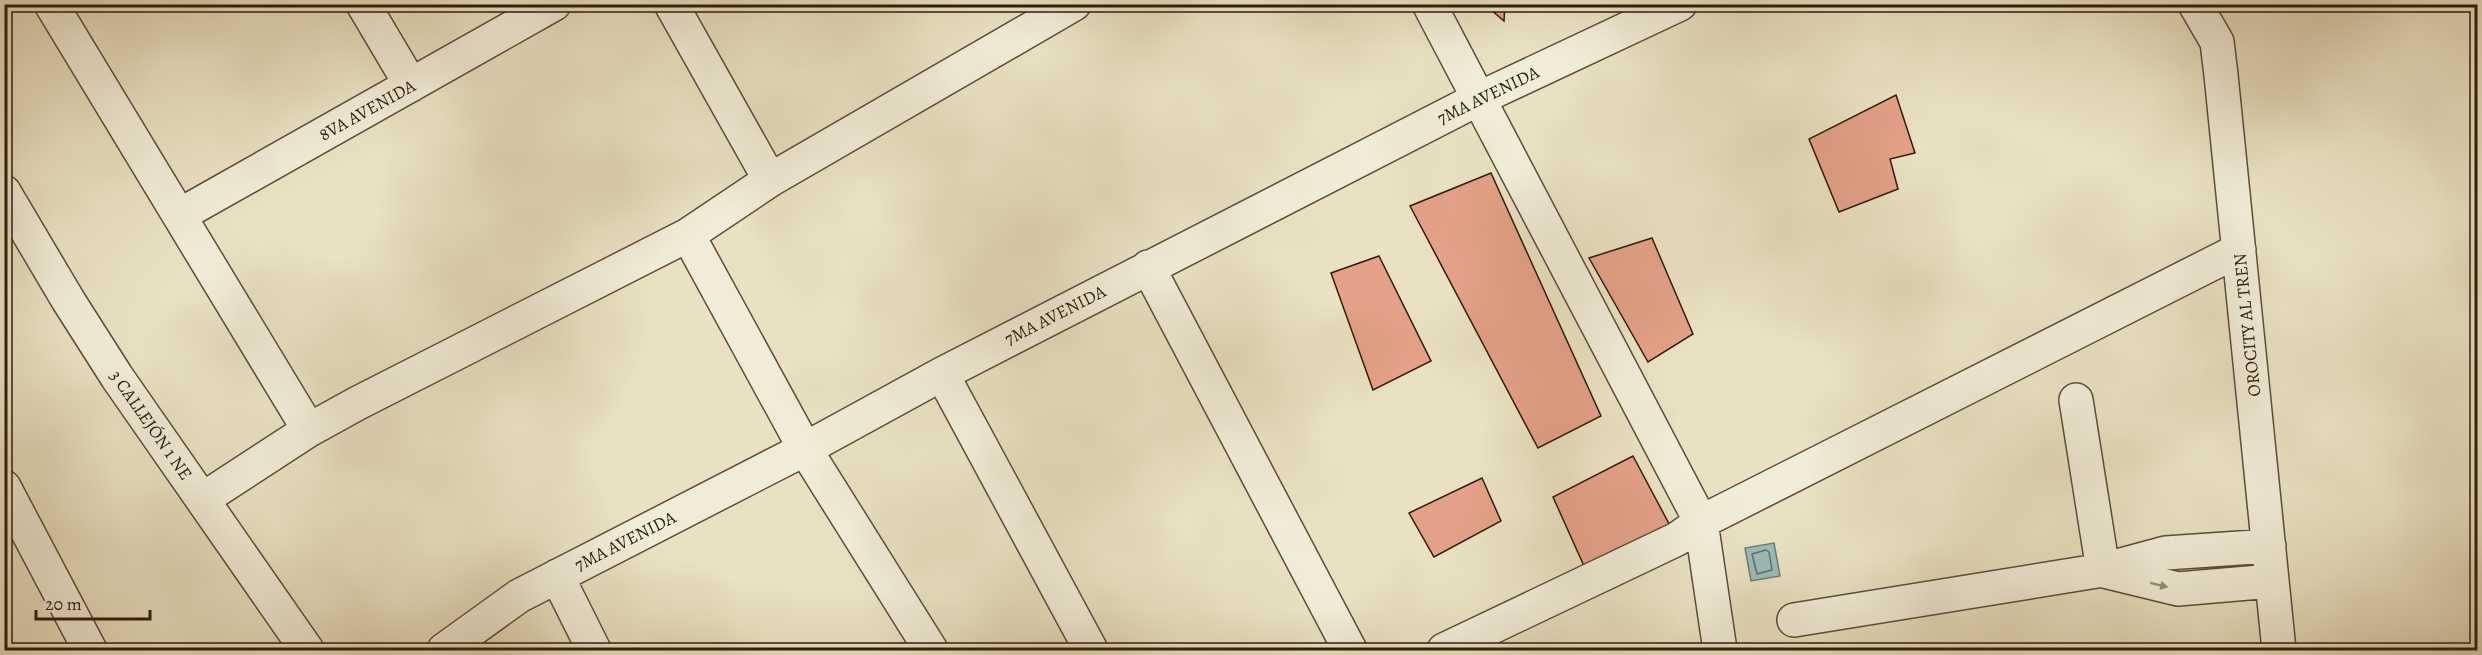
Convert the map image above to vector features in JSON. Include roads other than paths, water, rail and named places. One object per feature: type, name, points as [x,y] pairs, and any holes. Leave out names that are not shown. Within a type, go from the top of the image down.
[{"type":"street","points":[[51,4],[309,430]]},
{"type":"street","points":[[363,4],[411,85]]},
{"type":"street","name":"8VA AVENIDA","points":[[180,215],[554,4]]},
{"type":"street","points":[[671,4],[770,180]]},
{"type":"street","points":[[203,499],[309,430],[688,234],[770,180],[1074,4]]},
{"type":"street","points":[[1429,4],[1701,522],[1720,651]]},
{"type":"street","name":"7MA AVENIDA","points":[[444,651],[519,596],[805,449],[942,374],[1480,98],[1680,4]]},
{"type":"street","name":"OROCITY AL TREN","points":[[2195,4],[2217,42],[2279,651]]},
{"type":"street","name":"3 CALLEJÓN 1 NE","points":[[4,192],[117,377],[307,651]]},
{"type":"street","points":[[688,234],[805,449],[931,651]]},
{"type":"street","points":[[1444,651],[1677,539],[1701,522],[2239,250]]},
{"type":"street","points":[[1148,267],[1350,651]]},
{"type":"street","points":[[942,374],[1091,651]]},
{"type":"street","points":[[2076,400],[2103,570]]},
{"type":"street","points":[[4,487],[90,651]]},
{"type":"street","points":[[1794,620],[2103,570],[2166,553],[2269,546]]},
{"type":"street","points":[[2103,570],[2178,590],[2272,581]]},
{"type":"street","points":[[557,576],[594,651]]},
{"type":"water","points":[[1774,543],[1780,576],[1751,581],[1745,548]]}]
